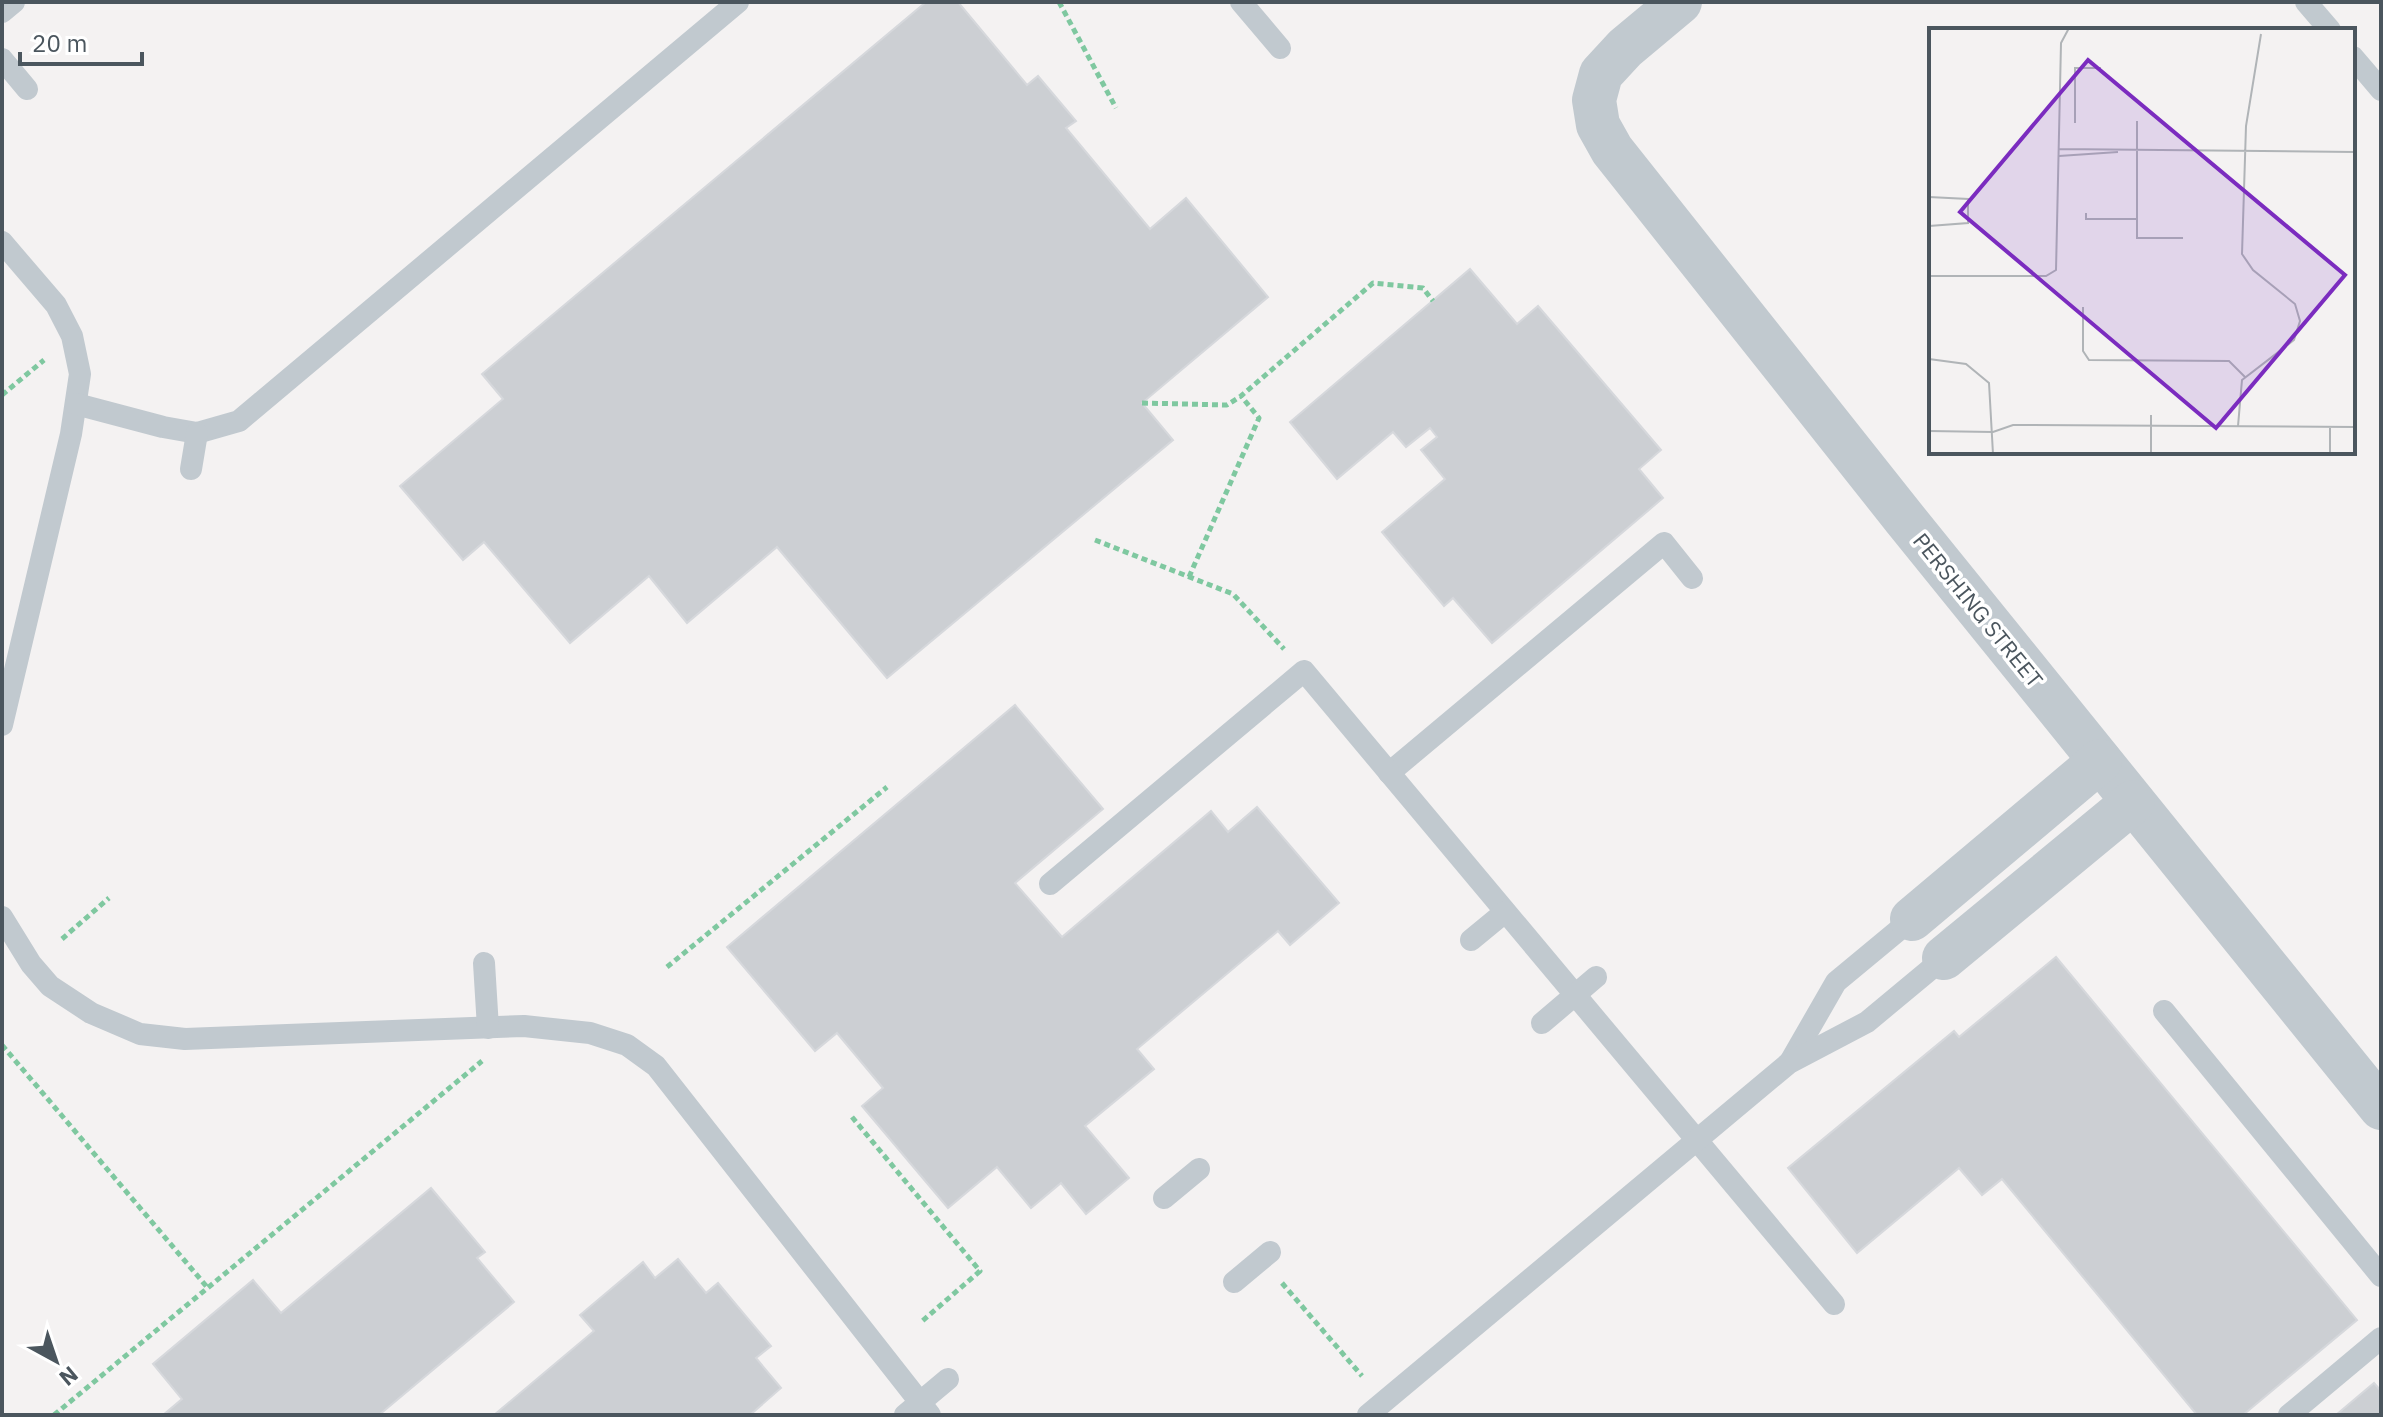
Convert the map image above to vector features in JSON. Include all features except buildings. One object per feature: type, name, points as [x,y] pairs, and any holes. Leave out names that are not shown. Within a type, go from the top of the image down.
[{"type":"street","name":"PERSHING STREET","points":[[1680,2],[1625,48],[1601,74],[1594,100],[1598,125],[1612,150],[2381,1108]]},
{"type":"street","points":[[1912,919],[2100,761]]},
{"type":"street","points":[[1944,958],[2133,802]]},
{"type":"lane","points":[[2,12],[14,2]]},
{"type":"lane","points":[[76,404],[197,433],[239,421],[738,2]]},
{"type":"lane","points":[[1241,2],[1280,48]]},
{"type":"lane","points":[[2306,2],[2328,28]]},
{"type":"lane","points":[[2,59],[27,89]]},
{"type":"lane","points":[[2355,59],[2381,90]]},
{"type":"lane","points":[[2,242],[56,305],[72,336],[80,374],[71,434],[2,725]]},
{"type":"lane","points":[[191,469],[197,433]]},
{"type":"lane","points":[[1389,773],[1664,543],[1692,578]]},
{"type":"lane","points":[[1050,884],[1304,671],[1834,1304]]},
{"type":"lane","points":[[1471,940],[1505,912]]},
{"type":"lane","points":[[2,917],[31,964],[50,986],[91,1013],[140,1034],[185,1039],[524,1026],[590,1033],[627,1045],[656,1066],[918,1411],[948,1379]]},
{"type":"lane","points":[[1789,1063],[1836,982],[1912,919]]},
{"type":"lane","points":[[1368,1415],[1789,1063],[1867,1022],[1944,958]]},
{"type":"lane","points":[[484,963],[488,1028]]},
{"type":"lane","points":[[1542,1023],[1596,977]]},
{"type":"lane","points":[[2164,1011],[2381,1276]]},
{"type":"lane","points":[[1164,1198],[1199,1169]]},
{"type":"lane","points":[[1234,1282],[1270,1252]]},
{"type":"lane","points":[[2289,1415],[2381,1338]]},
{"type":"path","points":[[1059,2],[1116,108]]},
{"type":"path","points":[[1142,403],[1227,405],[1373,283],[1423,288],[1433,301]]},
{"type":"path","points":[[2,395],[46,358]]},
{"type":"path","points":[[1189,577],[1259,418],[1241,396]]},
{"type":"path","points":[[1095,540],[1233,594],[1304,671]]},
{"type":"path","points":[[667,967],[887,787]]},
{"type":"path","points":[[62,939],[109,898]]},
{"type":"path","points":[[54,1415],[524,1026]]},
{"type":"path","points":[[2,1045],[207,1287]]},
{"type":"path","points":[[852,1117],[980,1271],[920,1323]]},
{"type":"path","points":[[1278,1279],[1362,1376]]}]
